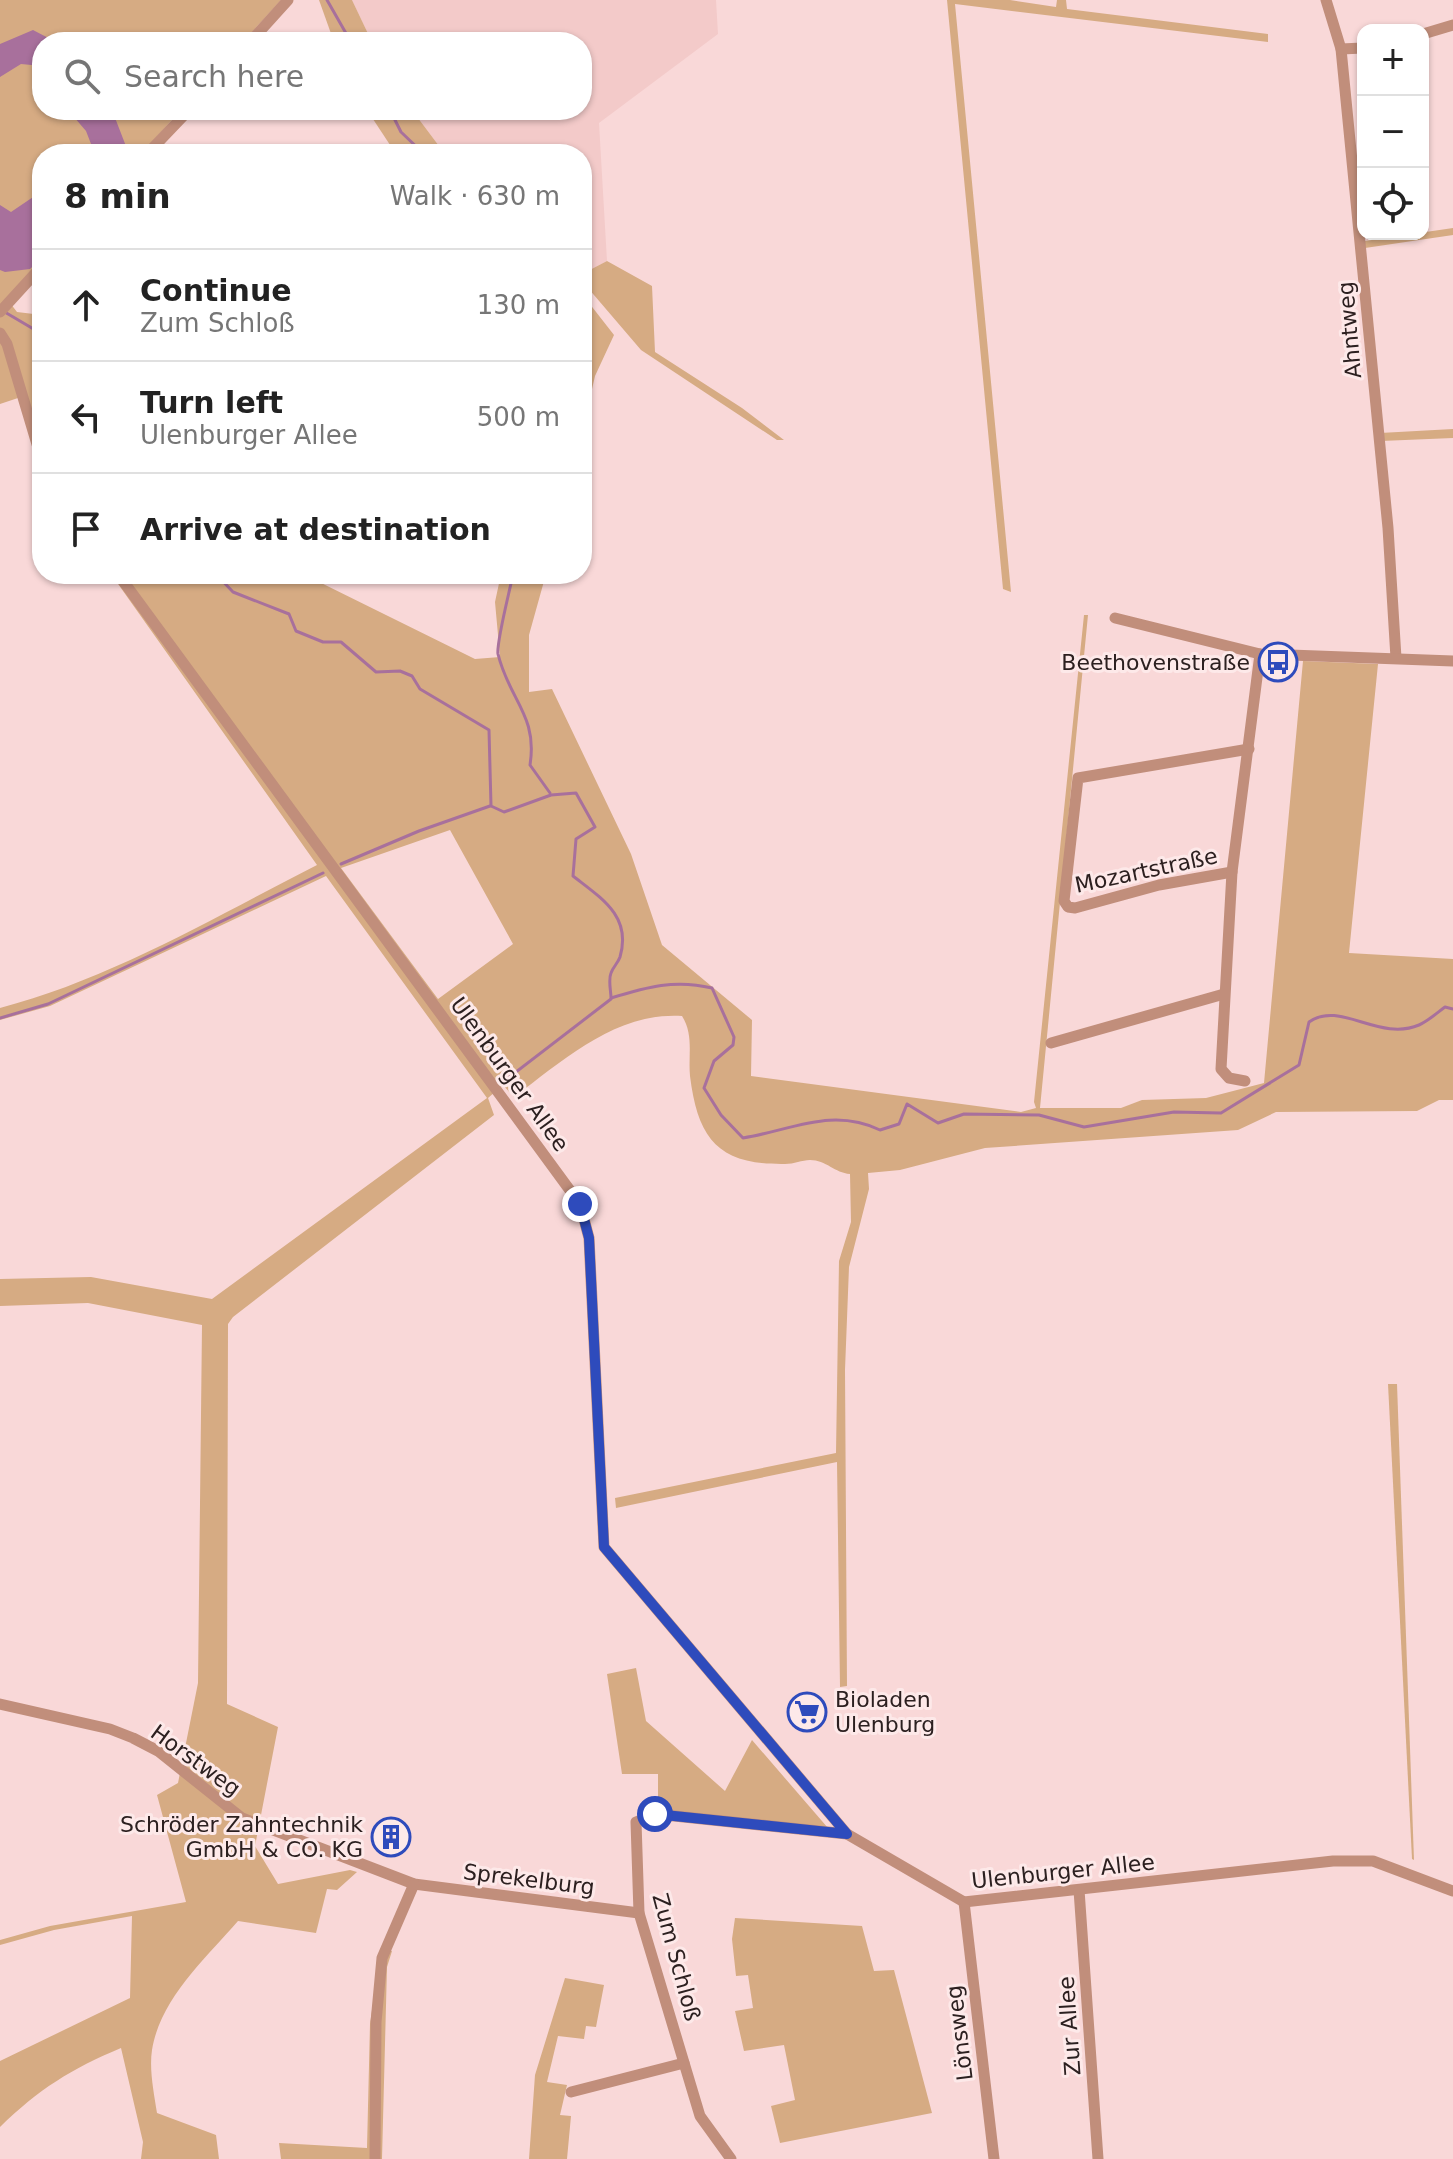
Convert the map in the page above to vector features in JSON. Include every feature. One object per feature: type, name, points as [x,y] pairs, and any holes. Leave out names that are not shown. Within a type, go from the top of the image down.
[{"type":"street","points":[[259,32],[288,0]]},
{"type":"street","name":"Ahntweg","points":[[1326,0],[1341,49],[1388,528],[1396,658]]},
{"type":"street","points":[[1429,32],[1453,25]]},
{"type":"street","points":[[1341,49],[1357,48]]},
{"type":"street","points":[[157,144],[179,120]]},
{"type":"street","points":[[0,312],[32,278]]},
{"type":"street","points":[[0,333],[7,344],[32,428]]},
{"type":"street","name":"Ulenburger Allee","points":[[125,584],[580,1204],[589,1238],[604,1547],[847,1834],[964,1902],[1359,1861],[1373,1861],[1453,1891]]},
{"type":"street","points":[[1115,618],[1260,654],[1453,661]]},
{"type":"street","points":[[1245,1081],[1229,1078],[1221,1069],[1232,872],[1260,654]]},
{"type":"street","name":"Mozartstraße","points":[[1232,872],[1068,907],[1064,901],[1078,778],[1249,749]]},
{"type":"street","points":[[1051,1043],[1224,994]]},
{"type":"street","name":"Horstweg","points":[[0,1704],[110,1729],[133,1738],[158,1751],[242,1818],[414,1884]]},
{"type":"street","name":"Zum Schloß","points":[[731,2159],[700,2116],[639,1913],[634,1831],[642,1818],[669,1815],[847,1834]]},
{"type":"street","points":[[375,2159],[376,2022],[382,1958],[414,1884]]},
{"type":"street","name":"Sprekelburg","points":[[414,1884],[639,1913]]},
{"type":"street","name":"Zur Allee","points":[[1079,1890],[1098,2159]]},
{"type":"street","name":"Lönsweg","points":[[964,1902],[994,2159]]},
{"type":"street","points":[[571,2092],[684,2063]]},
{"type":"shaded area","points":[[0,0],[281,0],[252,32],[32,32],[32,120],[172,120],[150,144],[32,144],[32,271],[7,299],[17,312],[32,314],[32,439],[21,397],[0,404]]},
{"type":"shaded area","points":[[319,0],[352,0],[367,32],[330,32]]},
{"type":"shaded area","points":[[352,0],[716,0],[718,34],[599,123],[607,261],[592,269],[592,144],[438,144],[420,120],[592,120],[592,32],[367,32]]},
{"type":"shaded area","points":[[947,0],[1010,0],[1056,7],[1057,0],[1066,0],[1067,9],[1268,34],[1268,42],[955,4],[1011,592],[1003,589]]},
{"type":"shaded area","points":[[33,30],[37,32],[32,32],[32,65],[21,64],[0,77],[0,44]]},
{"type":"shaded area","points":[[77,120],[116,120],[125,144],[91,144]]},
{"type":"shaded area","points":[[374,120],[420,120],[438,144],[389,144]]},
{"type":"shaded area","points":[[32,198],[32,267],[5,272],[0,270],[0,205],[11,212]]},
{"type":"shaded area","points":[[1453,228],[1453,235],[1429,239],[1429,232]]},
{"type":"shaded area","points":[[1372,240],[1419,240],[1365,248],[1365,241]]},
{"type":"shaded area","points":[[607,261],[652,286],[655,352],[742,408],[784,440],[777,440],[641,350],[592,293],[592,269]]},
{"type":"shaded area","points":[[592,307],[614,335],[592,389]]},
{"type":"shaded area","points":[[1453,429],[1453,438],[1381,441],[1380,433]]},
{"type":"shaded area","points":[[118,584],[323,584],[475,659],[500,657],[495,602],[499,584],[543,584],[529,635],[529,692],[552,689],[631,854],[662,945],[752,1020],[751,1076],[1021,1112],[1036,1108],[1034,1102],[1084,615],[1088,615],[1040,1108],[1121,1108],[1142,1100],[1206,1098],[1264,1083],[1303,661],[1378,664],[1349,953],[1453,959],[1453,1100],[1439,1100],[1417,1111],[1276,1112],[1238,1130],[985,1148],[900,1170],[868,1173],[869,1189],[849,1267],[845,1370],[847,1686],[840,1687],[837,1462],[616,1508],[615,1498],[836,1453],[839,1261],[851,1222],[850,1174],[816,1161],[785,1164],[743,1160],[716,1144],[699,1117],[690,1076],[689,1038],[682,1016],[658,1017],[613,1030],[572,1054],[514,1097],[503,1085],[488,1098],[494,1115],[233,1317],[228,1324],[227,1704],[278,1727],[255,1846],[278,1884],[350,1870],[357,1872],[337,1890],[327,1889],[316,1933],[238,1921],[186,1980],[164,2014],[152,2050],[151,2073],[157,2113],[216,2135],[219,2159],[141,2159],[143,2142],[121,2048],[56,2081],[0,2127],[0,2061],[130,1998],[132,1916],[54,1930],[0,1945],[0,1940],[50,1926],[186,1902],[157,1795],[178,1783],[198,1683],[202,1325],[88,1303],[0,1306],[0,1279],[91,1277],[212,1299],[487,1098],[326,876],[50,1006],[0,1020],[0,1008],[82,981],[201,925],[317,865]],"holes":[[[450,830],[513,944],[438,999],[341,868]]]},
{"type":"shaded area","points":[[1388,1384],[1397,1384],[1414,1860],[1412,1859]]},
{"type":"shaded area","points":[[636,1668],[646,1721],[725,1791],[752,1740],[828,1828],[658,1812],[658,1774],[622,1774],[607,1674]]},
{"type":"shaded area","points":[[735,1918],[862,1926],[874,1971],[894,1970],[932,2113],[780,2143],[771,2106],[795,2100],[784,2045],[744,2051],[735,2011],[753,2008],[748,1975],[736,1976],[732,1939]]},
{"type":"shaded area","points":[[381,1948],[392,1951],[387,1967],[382,2159],[281,2159],[279,2143],[367,2148],[370,2024]]},
{"type":"shaded area","points":[[565,1978],[604,1985],[596,2027],[586,2026],[584,2039],[558,2036],[547,2082],[567,2085],[560,2115],[571,2116],[567,2159],[529,2159],[535,2075]]},
{"type":"waterway","points":[[327,0],[345,32]]},
{"type":"waterway","points":[[395,120],[401,132],[414,144]]},
{"type":"waterway","points":[[3,311],[32,328]]},
{"type":"waterway","points":[[225,584],[233,592],[289,614],[296,631],[323,642],[341,642],[376,672],[400,671],[412,676],[420,689],[489,730],[491,806],[504,812],[551,795],[576,793],[595,827],[576,839],[573,876],[612,909],[622,930],[620,957],[610,976],[611,998],[661,986],[686,984],[712,988],[734,1037],[733,1045],[714,1061],[704,1088],[721,1115],[743,1138],[828,1120],[862,1123],[880,1130],[899,1124],[907,1104],[938,1123],[964,1114],[1039,1115],[1084,1127],[1174,1112],[1221,1113],[1299,1065],[1309,1022],[1334,1016],[1389,1029],[1404,1029],[1419,1025],[1445,1007],[1453,1009]]},
{"type":"waterway","points":[[511,584],[498,654],[530,733],[530,765],[550,793]]},
{"type":"waterway","points":[[341,864],[419,831],[490,806]]},
{"type":"waterway","points":[[0,1018],[48,1004],[323,873]]},
{"type":"waterway","points":[[503,1082],[611,999]]},
{"type":"place","name":"Beethovenstraße","points":[[1278,662]]},
{"type":"place","name":"Bioladen Ulenburg","points":[[807,1712]]},
{"type":"place","name":"Schröder Zahntechnik GmbH & CO. KG","points":[[391,1837]]},
{"type":"route","points":[[580,1204],[589,1238],[604,1547],[847,1834],[655,1814]]}]
